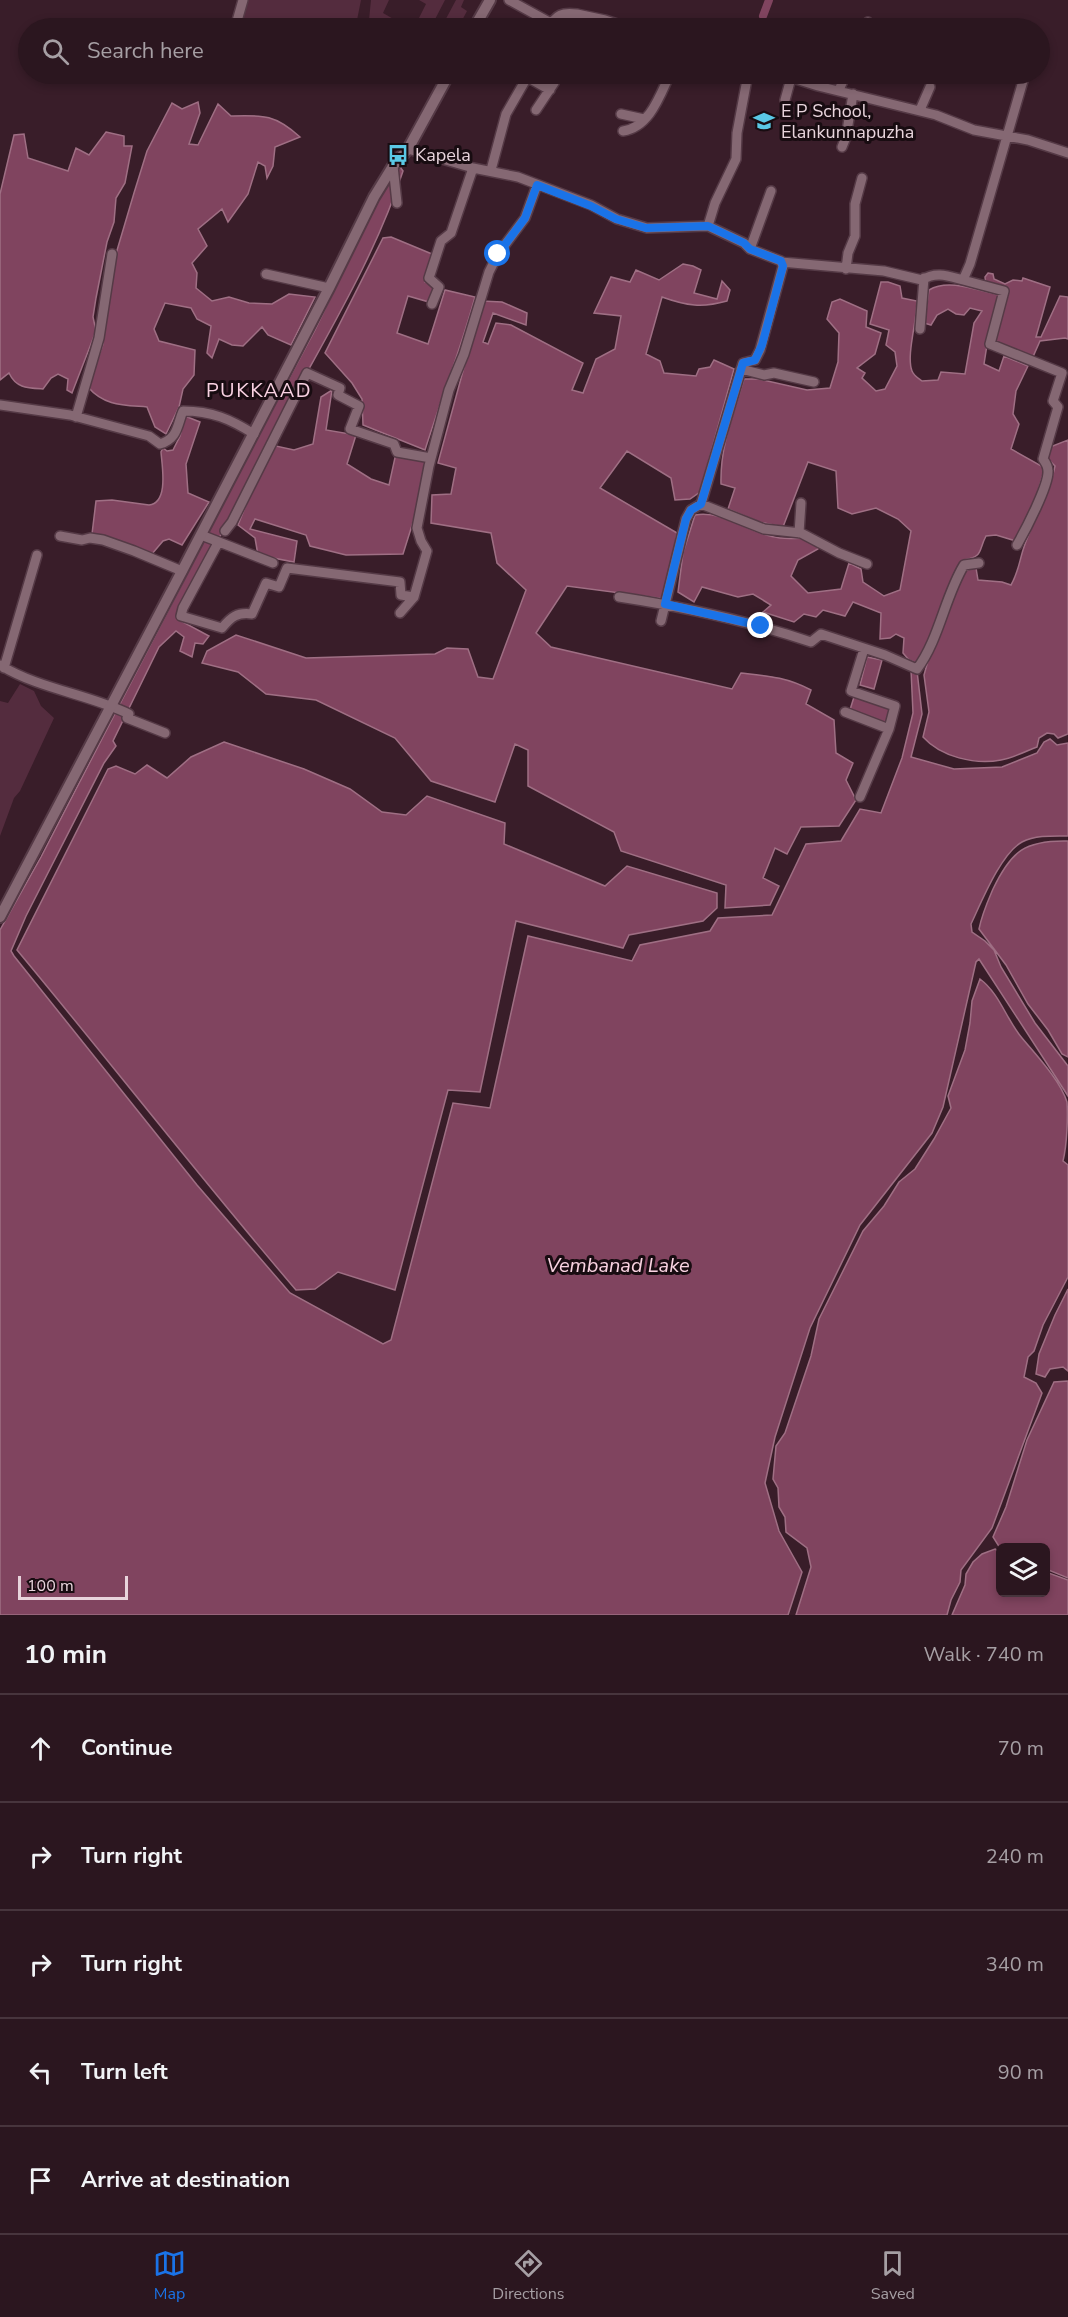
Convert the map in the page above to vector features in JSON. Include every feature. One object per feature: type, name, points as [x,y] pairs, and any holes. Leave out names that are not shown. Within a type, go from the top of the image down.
[{"type":"street","points":[[238,18],[243,0]]},
{"type":"street","points":[[480,18],[490,0]]},
{"type":"street","points":[[509,0],[537,18]]},
{"type":"street","points":[[557,18],[561,14],[578,14],[595,18]]},
{"type":"street","points":[[576,18],[578,14]]},
{"type":"street","points":[[0,917],[254,434],[374,197],[393,166],[408,149],[444,84]]},
{"type":"street","points":[[491,170],[506,114],[523,84]]},
{"type":"street","points":[[541,84],[550,90]]},
{"type":"street","points":[[536,110],[553,84]]},
{"type":"street","points":[[623,131],[630,130],[649,116],[665,84]]},
{"type":"street","points":[[708,226],[715,203],[736,159],[737,133],[746,84]]},
{"type":"street","points":[[785,100],[789,84]]},
{"type":"street","points":[[815,84],[920,110],[974,130],[1028,140],[1068,153]]},
{"type":"street","points":[[839,90],[842,84]]},
{"type":"street","points":[[963,280],[970,264],[1022,84]]},
{"type":"street","points":[[920,110],[930,87]]},
{"type":"street","points":[[842,147],[847,132],[853,94]]},
{"type":"street","points":[[621,114],[644,119]]},
{"type":"street","points":[[408,149],[473,168],[491,170],[537,185],[591,206],[616,219],[646,228],[708,226],[744,243],[750,249],[782,262],[884,271],[922,280],[940,274],[1004,291],[990,344],[1062,373],[1053,401],[1058,407],[1042,459],[1047,464],[1049,474],[1032,518],[1017,545]]},
{"type":"street","points":[[393,166],[397,203]]},
{"type":"street","points":[[432,304],[439,288],[429,278],[441,241],[451,233],[473,168]]},
{"type":"street","points":[[846,269],[855,236],[855,204],[862,178]]},
{"type":"street","points":[[400,613],[414,597],[427,551],[417,528],[431,458],[449,390],[464,354],[489,272],[498,254],[525,218],[537,185]]},
{"type":"street","points":[[750,249],[771,190]]},
{"type":"street","points":[[76,417],[99,338],[112,254]]},
{"type":"street","points":[[661,621],[686,519],[691,510],[701,504],[743,363],[755,360],[760,350],[783,266],[782,262]]},
{"type":"street","points":[[266,274],[329,288]]},
{"type":"street","points":[[920,329],[924,278]]},
{"type":"street","points":[[741,369],[764,375],[774,373],[814,382]]},
{"type":"street","points":[[225,531],[232,522],[307,373],[340,388],[338,395],[359,406],[350,429],[394,444],[397,452],[431,458]]},
{"type":"street","points":[[0,405],[76,417],[149,436],[160,444],[169,442],[174,437],[183,411],[226,417],[254,434]]},
{"type":"street","points":[[799,533],[801,503]]},
{"type":"street","points":[[701,504],[764,529],[813,537],[839,553],[867,564]]},
{"type":"street","points":[[201,535],[273,563]]},
{"type":"street","points":[[60,536],[82,540],[90,538],[103,540],[182,571]]},
{"type":"street","points":[[218,543],[183,608],[181,616],[222,628],[231,617],[242,613],[252,614],[266,583],[279,587],[287,568],[400,582],[401,595],[414,597]]},
{"type":"street","points":[[38,555],[2,667],[41,684],[112,706],[129,714],[127,718],[165,733]]},
{"type":"street","points":[[619,597],[665,604],[761,626],[811,642],[821,634],[917,669],[964,565],[979,563]]},
{"type":"street","points":[[860,797],[889,729],[895,706],[851,691],[864,648]]},
{"type":"street","points":[[845,712],[889,729]]},
{"type":"shaded area","points":[[244,0],[361,0],[357,18],[240,18]]},
{"type":"shaded area","points":[[371,0],[389,0],[383,13],[392,18],[369,18]]},
{"type":"shaded area","points":[[419,0],[445,0],[436,18],[419,18],[426,4]]},
{"type":"shaded area","points":[[456,0],[464,0],[461,7],[467,11],[463,18],[446,18]]},
{"type":"shaded area","points":[[20,684],[34,691],[41,706],[54,718],[20,791],[14,798],[0,836],[0,701],[8,703]]},
{"type":"water","points":[[198,102],[200,113],[189,144],[198,145],[218,104],[231,116],[260,116],[276,120],[300,137],[275,147],[273,166],[267,178],[265,166],[258,162],[248,194],[228,222],[222,209],[198,229],[207,246],[192,263],[197,273],[196,288],[212,301],[229,297],[249,303],[272,304],[289,294],[315,297],[291,345],[268,335],[262,327],[243,346],[232,345],[219,339],[212,358],[207,353],[211,326],[197,319],[191,308],[165,303],[154,329],[159,341],[195,350],[194,375],[183,389],[179,407],[166,434],[155,427],[147,407],[122,405],[108,401],[88,387],[103,344],[110,274],[147,151],[172,103],[182,109]]},
{"type":"water","points":[[106,132],[124,136],[124,146],[132,146],[125,183],[116,198],[114,222],[107,242],[96,298],[93,317],[96,331],[72,393],[67,390],[68,379],[58,374],[51,378],[43,389],[19,384],[9,373],[0,380],[0,194],[14,135],[24,134],[28,158],[68,171],[76,148],[89,155]]},
{"type":"water","name":"Vembanad Lake","points":[[400,167],[403,171],[368,258],[249,479],[179,620],[209,636],[203,644],[195,643],[192,657],[180,651],[184,637],[176,631],[159,647],[113,741],[116,746],[104,763],[26,916],[11,951],[14,956],[197,1185],[290,1293],[383,1344],[391,1340],[453,1103],[490,1108],[528,936],[632,961],[640,945],[710,931],[718,918],[772,915],[806,844],[841,841],[860,809],[881,813],[902,758],[913,713],[911,670],[917,671],[922,714],[911,757],[954,769],[1002,767],[1037,753],[1044,742],[1050,739],[1057,745],[1068,743],[1068,836],[1033,838],[1014,848],[992,879],[971,924],[972,932],[994,950],[1001,967],[1035,1023],[1068,1066],[1068,1096],[979,959],[976,962],[943,1107],[932,1133],[860,1225],[810,1328],[775,1437],[765,1483],[779,1531],[802,1572],[788,1615],[0,1615],[0,930],[41,857],[315,330],[380,195]]},
{"type":"water","points":[[391,237],[432,254],[425,282],[437,286],[429,302],[408,296],[397,333],[428,344],[445,290],[475,297],[425,450],[363,425],[362,399],[352,383],[325,353],[383,238]]},
{"type":"water","points":[[683,264],[701,270],[694,293],[717,299],[722,281],[730,290],[727,301],[710,305],[687,304],[662,297],[646,354],[660,361],[664,373],[696,376],[699,369],[710,367],[714,360],[734,369],[700,492],[690,499],[675,500],[671,478],[627,451],[600,488],[677,533],[666,599],[567,586],[536,633],[551,647],[732,689],[741,673],[785,680],[811,690],[806,704],[834,720],[836,753],[853,763],[846,780],[856,800],[839,826],[801,827],[787,854],[775,848],[763,878],[779,886],[770,905],[725,908],[726,885],[621,851],[614,832],[528,786],[528,750],[515,744],[495,802],[431,781],[395,738],[316,700],[266,694],[238,672],[202,663],[207,651],[236,635],[306,658],[435,654],[447,648],[468,649],[478,677],[493,679],[526,590],[497,563],[491,533],[431,523],[432,495],[451,494],[456,468],[438,463],[482,301],[502,302],[527,313],[526,325],[493,313],[483,342],[488,344],[496,323],[511,325],[583,363],[572,390],[583,393],[596,359],[615,349],[621,316],[594,313],[611,277],[630,282],[636,270],[659,280]]},
{"type":"water","points":[[988,273],[993,274],[994,279],[1005,284],[1013,280],[1022,281],[1023,278],[1050,287],[1036,337],[1041,337],[1060,296],[1068,297],[1068,339],[1040,341],[1032,359],[993,344],[1008,294],[1006,290],[986,285],[985,277]]},
{"type":"water","points":[[881,282],[900,286],[902,298],[917,301],[910,365],[914,374],[922,381],[938,380],[941,372],[965,374],[974,323],[982,311],[970,308],[964,315],[956,314],[948,309],[937,315],[931,325],[924,323],[929,290],[955,285],[1000,295],[984,364],[999,371],[1004,356],[1028,366],[1016,391],[1013,414],[1019,424],[1011,449],[1045,468],[1030,517],[1016,541],[996,535],[986,536],[978,555],[964,560],[958,568],[919,664],[909,660],[903,653],[904,638],[896,634],[890,638],[880,639],[881,613],[853,602],[845,616],[823,610],[816,617],[804,614],[794,622],[763,612],[771,605],[753,594],[738,597],[702,587],[694,602],[678,592],[683,553],[695,515],[706,514],[728,519],[769,536],[805,538],[821,543],[818,549],[798,560],[791,576],[808,593],[841,589],[849,563],[861,569],[863,582],[884,596],[900,590],[911,531],[898,519],[876,508],[852,514],[838,508],[836,471],[808,462],[783,527],[759,522],[728,509],[735,488],[721,484],[725,444],[744,379],[759,379],[807,390],[830,388],[838,362],[839,333],[827,319],[832,302],[840,299],[867,311],[866,327],[881,333],[875,354],[857,368],[865,373],[862,378],[876,391],[885,389],[897,366],[895,352],[886,345],[889,330],[870,324]]},
{"type":"water","points":[[332,390],[326,430],[356,435],[347,464],[371,479],[389,485],[396,453],[428,459],[403,554],[346,555],[310,546],[306,535],[255,519],[250,529],[297,541],[294,562],[258,555],[255,538],[238,525],[257,477],[276,446],[294,450],[313,444],[321,397]]},
{"type":"water","points":[[185,416],[200,422],[186,464],[188,493],[209,502],[182,545],[169,539],[163,541],[152,554],[92,534],[96,501],[112,500],[149,505],[155,503],[159,498],[163,483],[161,452],[163,448],[167,451],[173,450],[180,436]]},
{"type":"water","points":[[1068,440],[1068,734],[1058,738],[1054,734],[1047,733],[1039,738],[1037,747],[1001,760],[980,761],[959,758],[939,750],[923,737],[929,712],[924,675],[929,657],[964,572],[976,568],[978,580],[1011,585],[1052,477],[1055,466],[1047,458],[1050,447]]},
{"type":"water","points":[[867,657],[882,660],[874,689],[860,685]]},
{"type":"water","points":[[854,697],[892,707],[887,723],[849,713]]},
{"type":"water","points":[[224,742],[304,769],[350,789],[382,812],[406,815],[427,796],[505,823],[504,844],[605,886],[627,866],[717,893],[717,908],[703,921],[629,935],[623,948],[516,921],[480,1092],[448,1090],[395,1290],[338,1272],[315,1289],[296,1290],[17,950],[108,769],[116,766],[135,774],[147,765],[167,778],[191,757]]},
{"type":"water","points":[[1053,841],[1068,841],[1068,1057],[1062,1054],[1048,1030],[1028,1004],[1006,965],[979,929],[993,889],[1013,857],[1030,846]]},
{"type":"water","points":[[980,979],[998,999],[1016,1031],[1053,1077],[1067,1102],[1067,1131],[1063,1161],[1068,1165],[1068,1277],[1043,1325],[1034,1351],[1028,1357],[1024,1377],[1036,1383],[1042,1393],[992,1528],[961,1570],[960,1582],[947,1615],[796,1615],[811,1567],[807,1548],[786,1532],[785,1517],[779,1507],[778,1488],[773,1479],[776,1446],[785,1433],[811,1356],[819,1319],[863,1231],[884,1206],[899,1182],[915,1169],[951,1108],[948,1096],[965,1050],[972,1001]]},
{"type":"water","points":[[1068,1289],[1068,1371],[1063,1367],[1050,1369],[1045,1377],[1036,1374],[1039,1354]]},
{"type":"water","points":[[1068,1381],[1068,1578],[1050,1571],[1050,1543],[997,1543],[993,1537],[1006,1507],[1027,1440],[1054,1382]]},
{"type":"water","points":[[996,1550],[996,1597],[1050,1597],[1050,1573],[1068,1580],[1068,1615],[952,1615],[965,1585],[966,1574],[973,1562],[982,1554]]},
{"type":"waterway","points":[[763,16],[769,0]]},
{"type":"place","name":"E P School, Elankunnapuzha","points":[[764,121]]},
{"type":"place","name":"Kapela","points":[[398,155]]},
{"type":"district","name":"PUKKAAD","points":[[259,390]]},
{"type":"route","points":[[498,254],[525,218],[537,185],[591,206],[616,219],[646,228],[708,226],[744,243],[750,249],[781,261],[783,266],[762,345],[755,360],[743,363],[701,504],[691,510],[686,519],[665,604],[761,626]]}]
